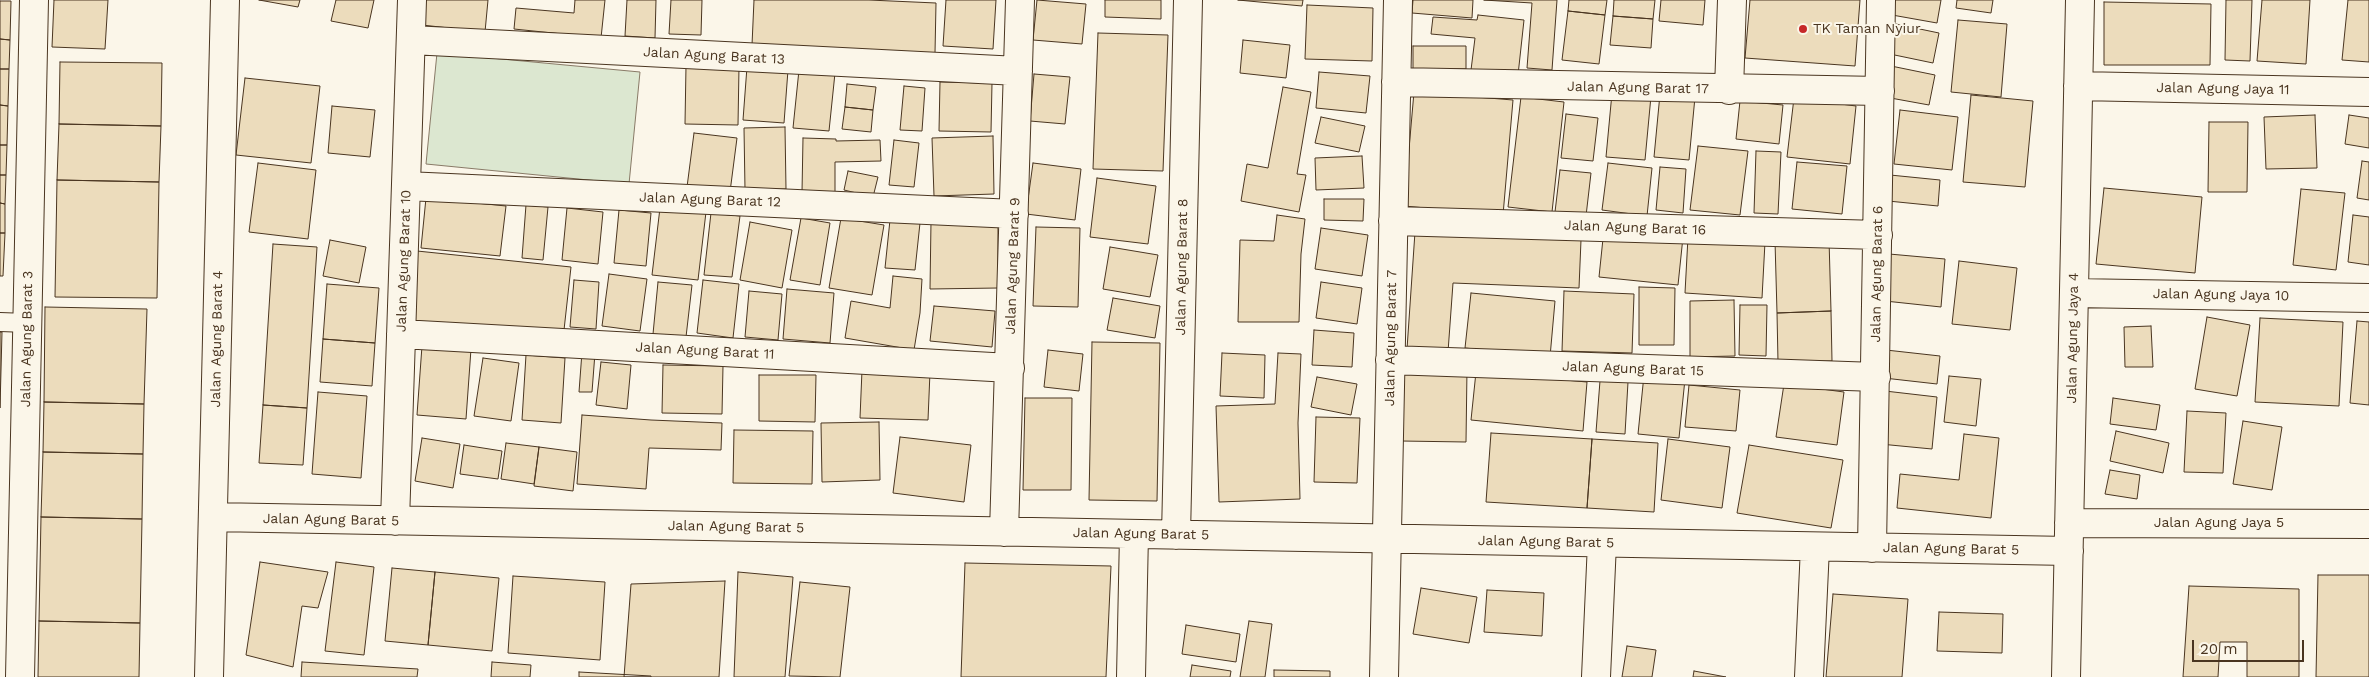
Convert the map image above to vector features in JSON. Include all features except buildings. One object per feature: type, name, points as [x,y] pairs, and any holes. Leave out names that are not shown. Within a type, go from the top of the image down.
[{"type":"street","name":"Jalan Agung Barat 3","points":[[20,677],[34,0]]},
{"type":"street","name":"Jalan Agung Barat 4","points":[[210,677],[225,0]]},
{"type":"street","name":"Jalan Agung Barat 10","points":[[394,521],[412,0]]},
{"type":"street","name":"Jalan Agung Barat 9","points":[[1004,532],[1020,0]]},
{"type":"street","name":"Jalan Agung Barat 8","points":[[1176,535],[1188,0]]},
{"type":"street","name":"Jalan Agung Barat 7","points":[[1384,677],[1398,0]]},
{"type":"street","points":[[1729,90],[1732,0]]},
{"type":"street","name":"Jalan Agung Barat 6","points":[[1872,548],[1882,0]]},
{"type":"street","name":"Jalan Agung Jaya 4","points":[[2066,677],[2080,0]]},
{"type":"street","name":"Jalan Agung Barat 13","points":[[411,40],[1018,71]]},
{"type":"street","name":"Jalan Agung Barat 17","points":[[1396,82],[1729,90],[1880,91]]},
{"type":"street","name":"Jalan Agung Jaya 11","points":[[2078,86],[2369,92]]},
{"type":"street","name":"Jalan Agung Barat 12","points":[[406,186],[1014,214]]},
{"type":"street","name":"Jalan Agung Barat 16","points":[[1393,221],[1878,235]]},
{"type":"street","name":"Jalan Agung Jaya 10","points":[[2074,293],[2369,298]]},
{"type":"street","name":"Jalan Agung Barat 11","points":[[401,334],[1010,368]]},
{"type":"street","name":"Jalan Agung Barat 15","points":[[1390,360],[1876,377]]},
{"type":"street","name":"Jalan Agung Barat 5","points":[[213,517],[2069,551]]},
{"type":"street","name":"Jalan Agung Jaya 5","points":[[2069,523],[2369,524]]},
{"type":"street","points":[[1131,677],[1134,534]]},
{"type":"street","points":[[1596,677],[1602,543]]},
{"type":"street","points":[[1809,677],[1815,547]]},
{"type":"lane","points":[[0,322],[27,323]]},
{"type":"green space","points":[[437,53],[640,72],[629,184],[426,164]]},
{"type":"place","name":"TK Taman Nyiur","points":[[1803,29]]}]
